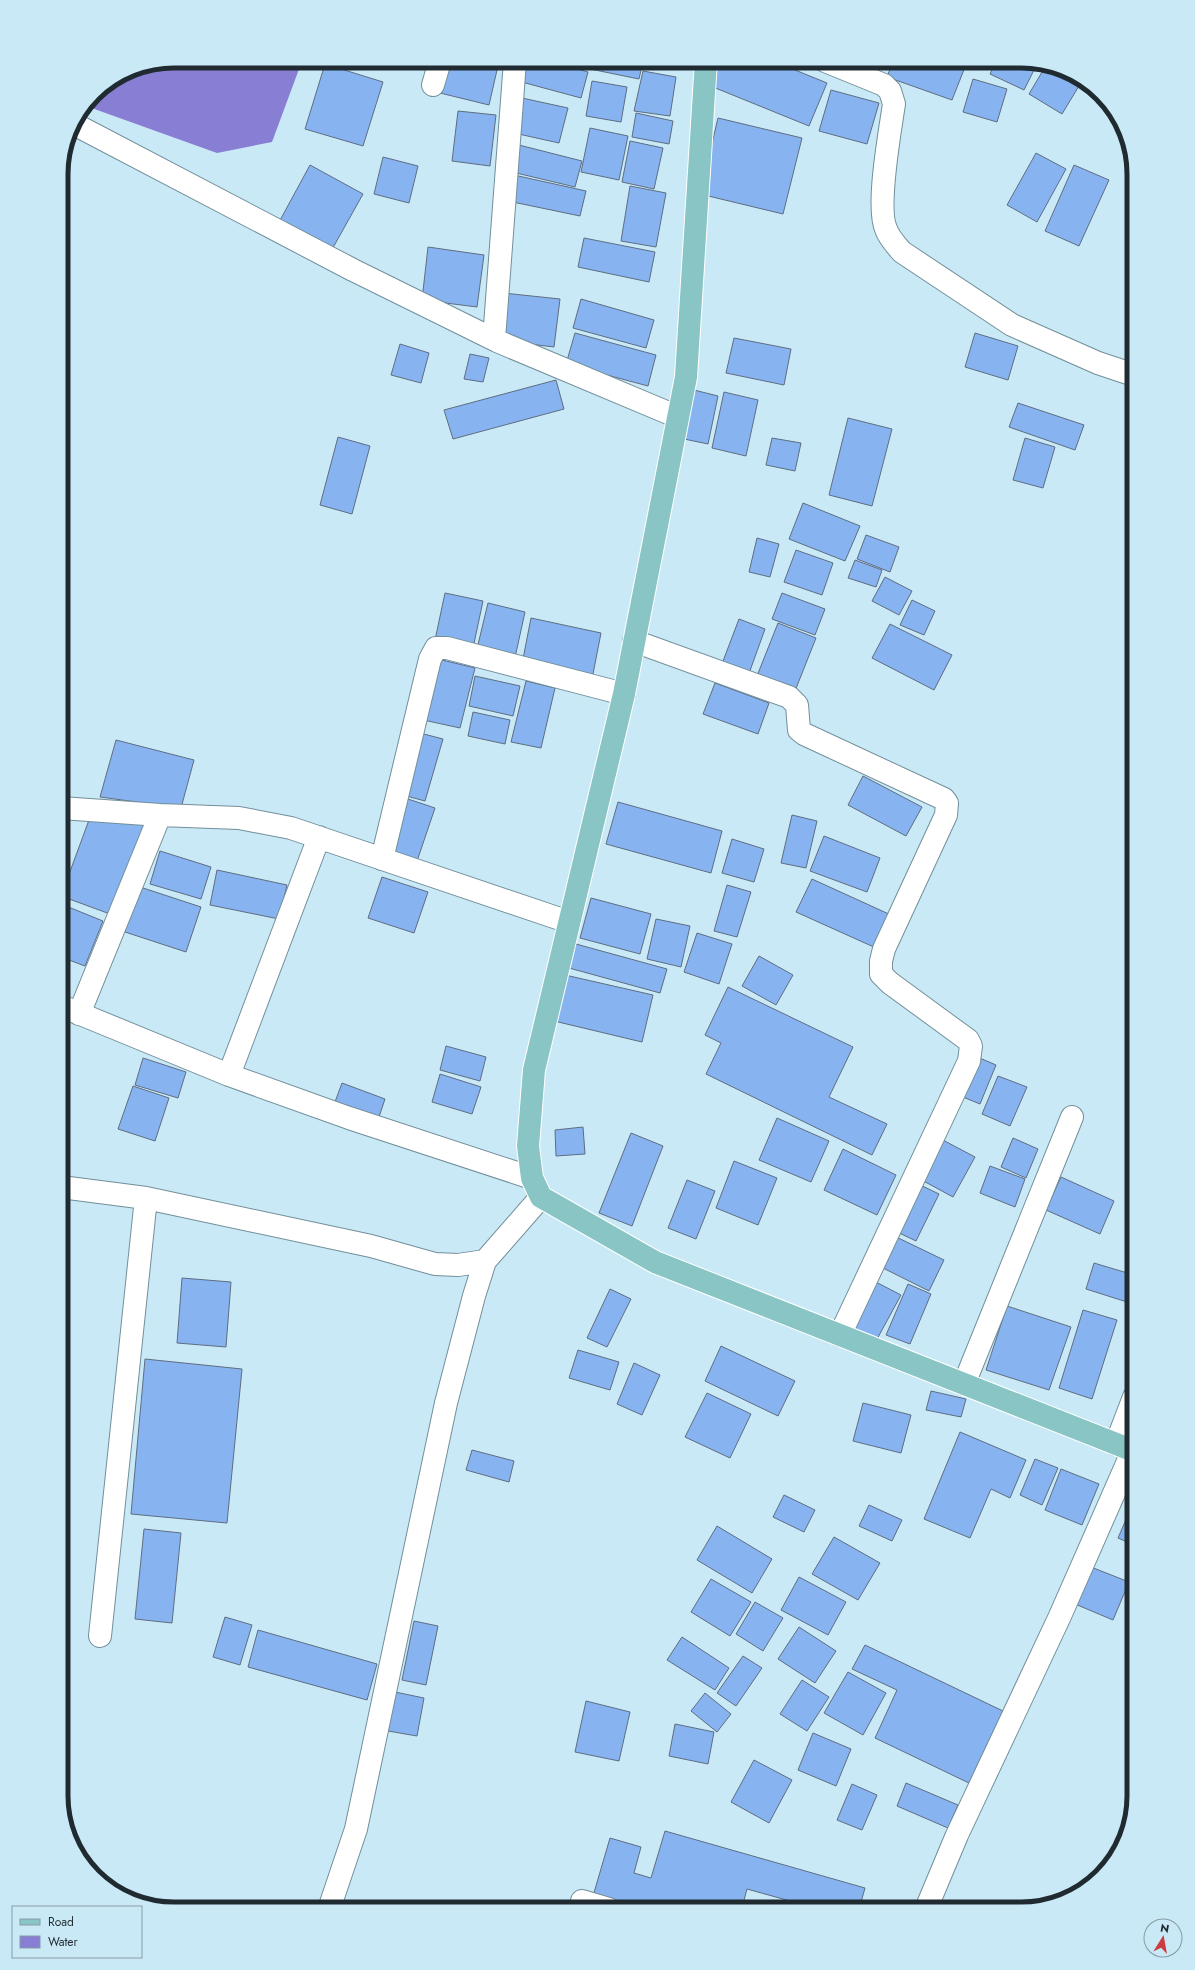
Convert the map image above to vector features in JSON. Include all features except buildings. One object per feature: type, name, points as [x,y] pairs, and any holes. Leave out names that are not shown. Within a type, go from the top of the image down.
[{"type":"main road","points":[[706,68],[686,377],[624,694],[534,1070],[528,1146],[536,1188],[654,1262],[1127,1448]]},
{"type":"street","points":[[433,86],[438,68]]},
{"type":"street","points":[[494,339],[514,68]]},
{"type":"street","points":[[842,68],[884,85],[890,91],[894,104],[882,200],[885,228],[892,241],[902,252],[1012,325],[1098,363],[1127,373]]},
{"type":"street","points":[[79,127],[352,270],[494,339],[678,417]]},
{"type":"street","points":[[634,641],[789,697],[797,705],[799,730],[804,734],[944,799],[947,803],[946,815],[884,949],[881,961],[881,974],[890,983],[968,1040],[971,1046],[969,1061],[840,1335]]},
{"type":"street","points":[[382,859],[430,659],[436,648],[447,648],[624,694]]},
{"type":"street","points":[[68,808],[160,815],[239,818],[291,828],[569,922]]},
{"type":"street","points":[[160,815],[70,1010],[229,1074],[536,1188],[485,1261],[474,1296],[446,1403],[356,1829],[331,1902]]},
{"type":"street","points":[[229,1074],[319,837]]},
{"type":"street","points":[[964,1384],[1072,1118]]},
{"type":"street","points":[[68,1188],[146,1198],[371,1246],[435,1264],[458,1265],[485,1261]]},
{"type":"street","points":[[100,1636],[146,1198]]},
{"type":"street","points":[[929,1902],[957,1835],[1060,1616],[1127,1450]]},
{"type":"water","points":[[167,68],[299,68],[272,142],[217,153],[91,108],[104,94],[121,82],[153,70]]}]
